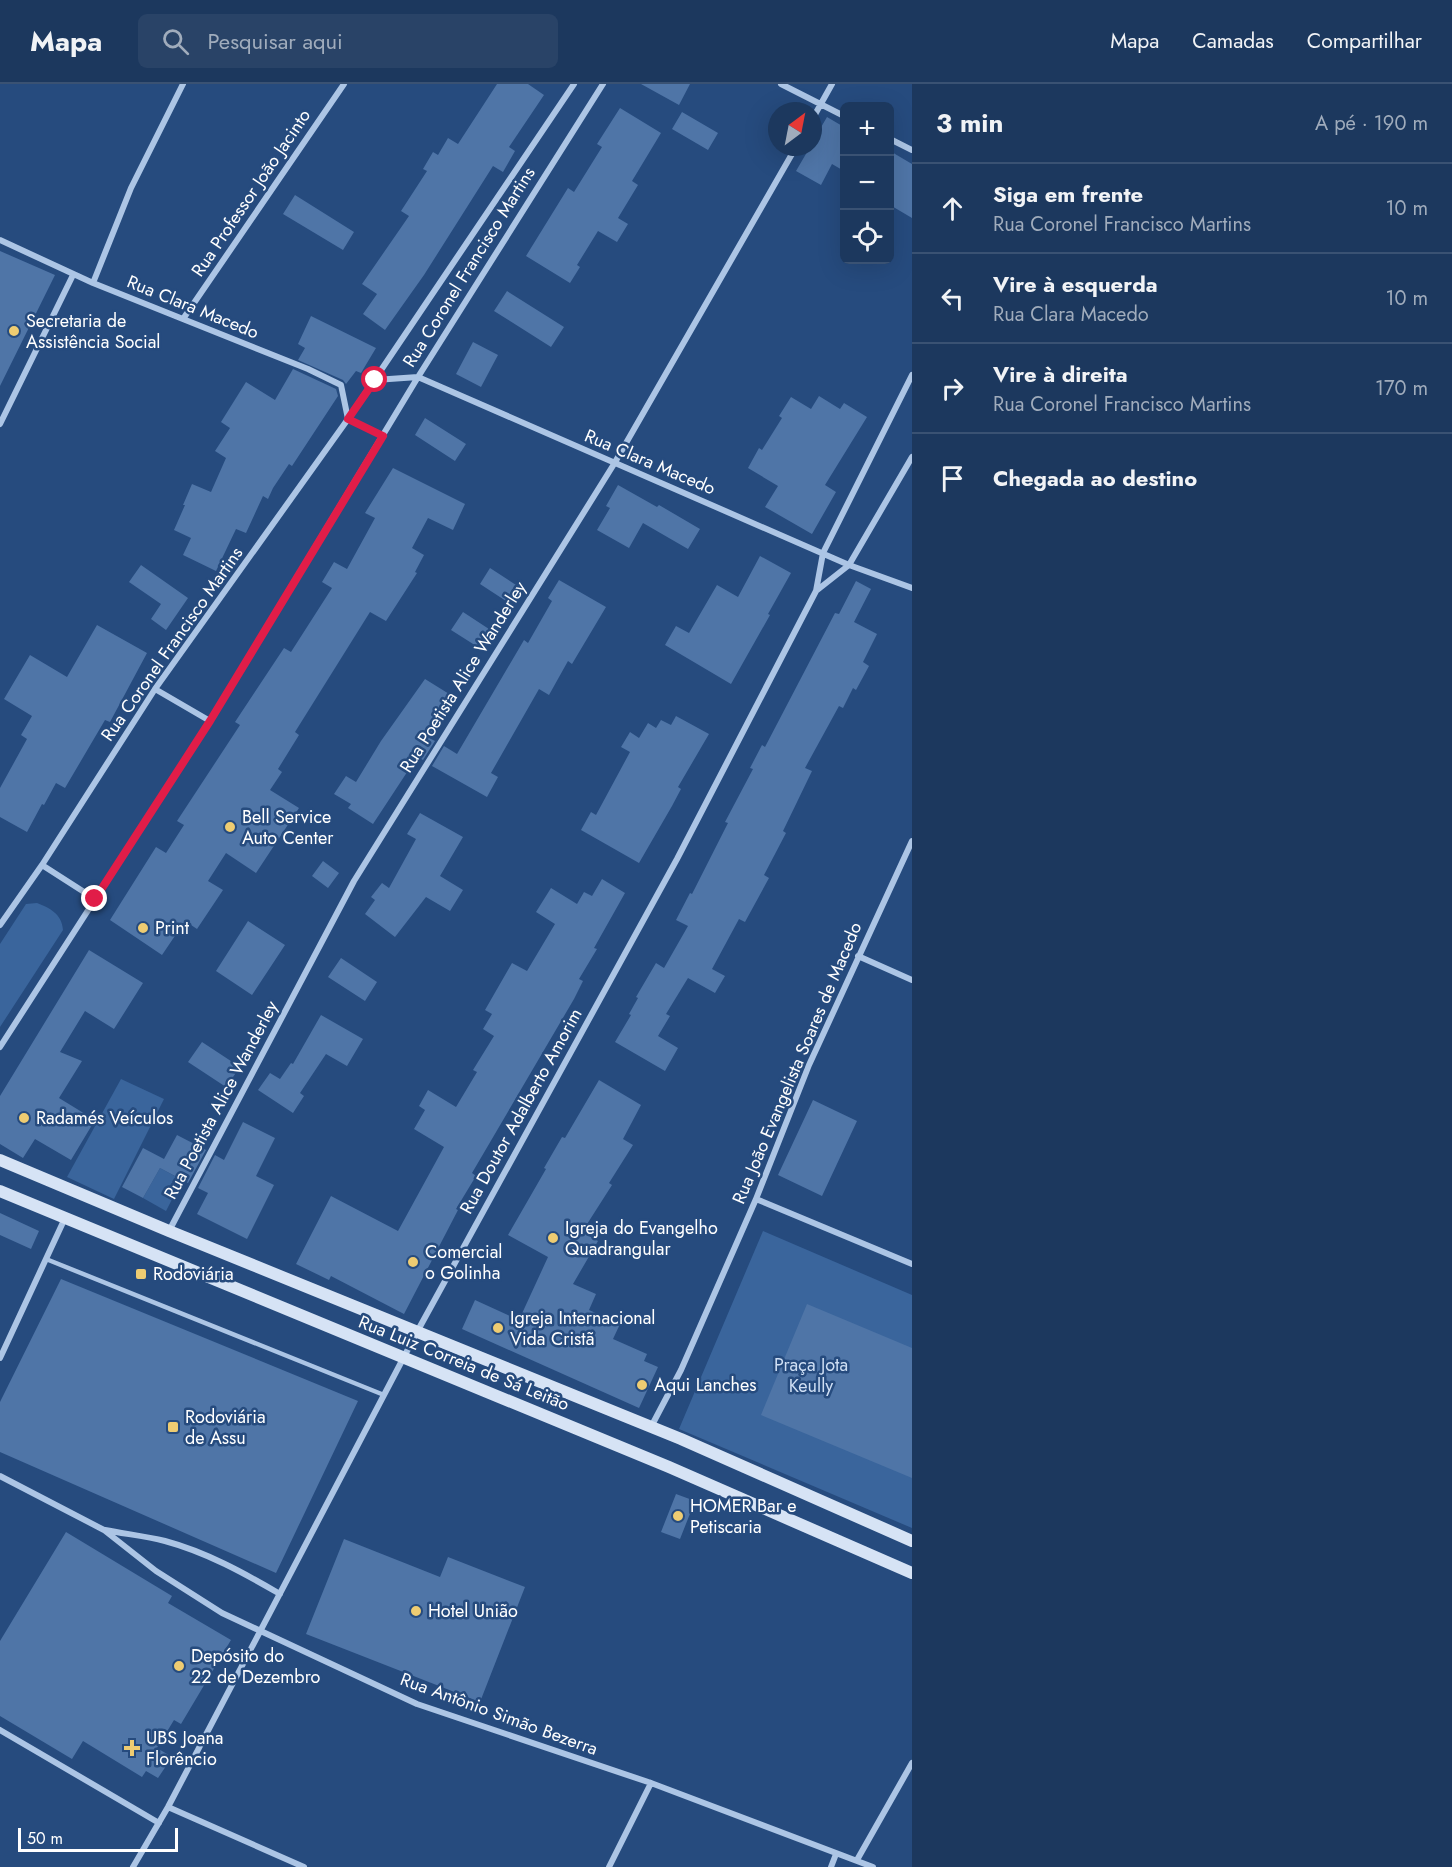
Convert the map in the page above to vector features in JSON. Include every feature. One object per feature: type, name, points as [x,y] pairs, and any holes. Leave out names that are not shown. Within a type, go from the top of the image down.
[{"type":"main road","name":"Rua Luiz Correia de Sá Leitão","points":[[0,1160],[651,1428],[912,1541]]},
{"type":"main road","name":"Rua Luiz Correia de Sá Leitão","points":[[0,1191],[669,1467],[912,1573]]},
{"type":"street","points":[[93,283],[131,188],[183,84]]},
{"type":"street","name":"Rua Professor João Jacinto","points":[[183,319],[344,84]]},
{"type":"street","name":"Rua Coronel Francisco Martins","points":[[0,925],[42,865],[155,689],[348,419],[574,84]]},
{"type":"street","name":"Rua Coronel Francisco Martins","points":[[0,1047],[210,721],[418,377],[603,84]]},
{"type":"street","points":[[781,84],[817,102]]},
{"type":"street","points":[[822,102],[832,84]]},
{"type":"street","points":[[822,105],[840,114]]},
{"type":"street","points":[[894,141],[912,150]]},
{"type":"street","name":"Rua Poetista Alice Wanderley","points":[[169,1231],[354,881],[614,464],[791,156]]},
{"type":"street","name":"Rua Clara Macedo","points":[[0,240],[74,275],[341,385],[348,419]]},
{"type":"street","points":[[0,424],[74,275]]},
{"type":"street","name":"Rua Doutor Adalberto Amorim","points":[[133,1867],[168,1807],[417,1332],[677,859],[816,591],[823,553],[912,375]]},
{"type":"street","name":"Rua Clara Macedo","points":[[375,380],[418,377],[849,565],[912,588]]},
{"type":"street","points":[[348,419],[383,436]]},
{"type":"street","name":"Rua Doutor Adalberto Amorim","points":[[816,591],[849,565],[912,457]]},
{"type":"street","points":[[155,689],[210,721]]},
{"type":"street","name":"Rua João Evangelista Soares de Macedo","points":[[651,1428],[681,1370],[756,1199],[809,1065],[912,841]]},
{"type":"street","points":[[42,865],[95,899]]},
{"type":"street","points":[[858,956],[912,980]]},
{"type":"street","points":[[756,1199],[912,1264]]},
{"type":"street","points":[[0,1358],[64,1218]]},
{"type":"street","name":"Rua Antônio Simão Bezerra","points":[[0,1476],[104,1530],[156,1571],[222,1613],[417,1704],[651,1783],[873,1867]]},
{"type":"street","name":"Rua Antônio Simão Bezerra","points":[[104,1530],[166,1541],[250,1576],[280,1594]]},
{"type":"street","points":[[0,1730],[159,1823]]},
{"type":"street","points":[[857,1860],[912,1763]]},
{"type":"street","points":[[609,1867],[651,1783]]},
{"type":"street","points":[[168,1807],[304,1867]]},
{"type":"street","points":[[831,1867],[836,1854]]},
{"type":"lane","points":[[46,1258],[384,1395]]},
{"type":"green space","points":[[37,903],[58,916],[63,930],[0,1027],[0,944],[26,904]]},
{"type":"green space","points":[[121,1079],[164,1099],[114,1199],[67,1177]]},
{"type":"green space","points":[[160,1168],[182,1180],[166,1211],[143,1198]]},
{"type":"green space","name":"Praça Jota Keully","points":[[763,1231],[912,1295],[912,1528],[679,1429]]},
{"type":"building","points":[[497,84],[528,84],[544,95],[509,147],[515,151],[503,172],[493,166],[424,275],[385,330],[363,314],[377,294],[362,284],[409,216],[401,211],[427,171],[423,169],[433,152],[438,155],[448,138],[458,144]]},
{"type":"building","points":[[641,84],[690,84],[679,105]]},
{"type":"building","points":[[620,108],[661,133],[632,181],[638,185],[618,218],[628,224],[617,242],[598,231],[577,265],[580,267],[570,283],[526,256],[568,188],[574,192],[602,147],[597,144]]},
{"type":"building","points":[[682,112],[718,133],[708,150],[672,129]]},
{"type":"building","points":[[827,117],[840,125],[840,169],[832,164],[821,185],[796,171],[805,156],[822,156],[822,126]]},
{"type":"building","points":[[894,153],[912,164],[912,218],[894,207]]},
{"type":"building","points":[[295,195],[354,232],[343,250],[283,214]]},
{"type":"building","name":"Secretaria de Assistência Social","points":[[0,251],[55,275],[0,386]]},
{"type":"building","points":[[507,291],[564,327],[551,347],[494,311]]},
{"type":"building","points":[[311,316],[376,348],[361,373],[356,371],[346,384],[343,380],[298,360],[305,348],[298,344]]},
{"type":"building","points":[[473,342],[498,355],[481,387],[456,374]]},
{"type":"building","points":[[293,369],[336,389],[338,396],[292,466],[289,464],[268,499],[263,496],[246,533],[236,529],[216,571],[183,555],[191,538],[174,530],[185,505],[183,505],[192,484],[211,492],[226,458],[215,451],[230,428],[221,422],[246,382],[275,400]]},
{"type":"building","points":[[819,396],[840,409],[844,403],[867,417],[825,485],[836,492],[812,534],[765,507],[778,486],[748,468],[759,448],[762,450],[782,418],[779,416],[791,397],[811,409]]},
{"type":"building","points":[[425,418],[466,444],[455,461],[415,435]]},
{"type":"building","points":[[393,468],[465,504],[453,530],[428,518],[412,548],[424,555],[415,572],[417,573],[386,621],[370,612],[295,732],[299,735],[278,769],[282,772],[270,790],[299,808],[256,873],[226,853],[208,881],[223,890],[197,929],[185,921],[162,955],[110,920],[156,847],[166,853],[184,825],[177,821],[240,725],[235,722],[284,648],[291,652],[332,588],[322,582],[334,562],[347,569],[375,518],[365,513]]},
{"type":"building","points":[[618,485],[700,529],[688,549],[643,523],[629,548],[597,530],[610,508],[606,506]]},
{"type":"building","points":[[760,556],[791,573],[731,684],[665,645],[676,626],[689,633],[717,585],[738,597]]},
{"type":"building","points":[[141,565],[188,598],[166,630],[151,619],[161,604],[129,582]]},
{"type":"building","points":[[490,568],[516,585],[506,601],[480,584]]},
{"type":"building","points":[[559,580],[606,607],[572,664],[568,661],[549,695],[539,689],[491,773],[498,777],[487,797],[432,766],[444,746],[457,754],[524,640],[528,643],[552,601],[548,598]]},
{"type":"building","points":[[856,581],[871,589],[854,622],[877,634],[863,662],[869,666],[856,690],[853,688],[843,708],[839,706],[805,768],[812,771],[783,831],[786,833],[764,875],[769,878],[745,922],[739,919],[712,969],[725,976],[715,993],[688,978],[666,1014],[670,1016],[658,1036],[678,1048],[665,1071],[615,1042],[631,1015],[629,1014],[638,998],[636,997],[656,963],[664,968],[688,926],[676,920],[690,893],[692,894],[728,823],[725,822],[753,769],[750,768],[762,745],[765,747],[835,613],[839,614]]},
{"type":"building","points":[[463,612],[492,631],[481,649],[451,630]]},
{"type":"building","points":[[97,625],[147,653],[110,722],[105,720],[65,788],[56,783],[27,832],[0,817],[0,788],[27,739],[21,735],[32,716],[4,699],[30,655],[67,677]]},
{"type":"building","points":[[425,679],[454,697],[429,738],[435,741],[423,760],[417,757],[373,824],[348,808],[351,804],[334,794],[346,776],[356,782],[381,741]]},
{"type":"building","points":[[676,716],[709,734],[678,787],[681,789],[639,863],[581,830],[591,812],[596,815],[630,752],[621,747],[630,732],[639,738],[648,723],[656,728],[661,720],[671,725]]},
{"type":"building","points":[[420,813],[463,837],[440,876],[463,890],[450,911],[426,897],[395,937],[365,914],[375,900],[371,897],[382,883],[389,888],[416,839],[407,834]]},
{"type":"building","points":[[323,861],[339,873],[328,888],[312,876]]},
{"type":"building","points":[[602,879],[625,893],[579,979],[583,981],[574,999],[472,1173],[476,1176],[456,1209],[458,1210],[404,1314],[331,1276],[329,1280],[296,1264],[331,1196],[398,1231],[444,1147],[414,1129],[425,1110],[419,1106],[428,1090],[456,1107],[477,1072],[473,1070],[494,1036],[483,1029],[492,1014],[485,1010],[512,963],[527,971],[555,924],[536,912],[551,888],[577,904],[584,892],[592,896]]},
{"type":"building","points":[[248,921],[285,945],[252,995],[216,971]]},
{"type":"building","points":[[89,950],[143,983],[114,1029],[85,1011],[60,1052],[82,1061],[59,1098],[95,1120],[71,1160],[35,1139],[23,1158],[0,1144],[0,1096]]},
{"type":"building","points":[[341,958],[377,982],[365,1001],[328,977]]},
{"type":"building","points":[[321,1015],[363,1039],[347,1066],[326,1054],[300,1093],[304,1096],[293,1113],[258,1090],[270,1073],[280,1079],[291,1063],[293,1064]]},
{"type":"building","points":[[202,1042],[240,1067],[226,1087],[188,1062]]},
{"type":"building","points":[[599,1080],[641,1105],[623,1139],[633,1145],[609,1183],[612,1185],[582,1232],[598,1241],[573,1284],[596,1294],[589,1310],[620,1324],[613,1339],[647,1354],[644,1361],[658,1367],[639,1408],[462,1329],[475,1300],[519,1320],[548,1257],[508,1235],[562,1137],[565,1138]]},
{"type":"building","points":[[813,1100],[857,1121],[822,1196],[778,1175]]},
{"type":"building","points":[[243,1122],[275,1138],[256,1176],[274,1185],[247,1239],[197,1214],[208,1193],[198,1188],[215,1155],[224,1160]]},
{"type":"building","points":[[177,1135],[206,1150],[188,1183],[160,1168],[143,1198],[122,1187],[143,1148],[164,1159]]},
{"type":"building","points":[[0,1213],[39,1231],[31,1249],[0,1235]]},
{"type":"building","name":"Rodoviária de Assu","points":[[61,1279],[358,1401],[276,1573],[0,1452],[0,1402]]},
{"type":"building","points":[[807,1304],[912,1348],[912,1478],[761,1415]]},
{"type":"building","name":"HOMER Bar e Petiscaria","points":[[676,1494],[695,1501],[680,1539],[661,1532]]},
{"type":"building","points":[[66,1532],[172,1596],[168,1603],[231,1640],[181,1724],[174,1720],[157,1748],[172,1757],[158,1778],[146,1771],[142,1777],[83,1741],[72,1759],[0,1716],[0,1641]]},
{"type":"building","name":"Hotel União","points":[[344,1539],[440,1577],[448,1557],[525,1587],[480,1702],[306,1634]]},
{"type":"place","name":"Secretaria de Assistência Social","points":[[14,331]]},
{"type":"place","name":"Bell Service Auto Center","points":[[230,827]]},
{"type":"place","name":"Print","points":[[143,928]]},
{"type":"place","name":"Radamés Veículos","points":[[24,1118]]},
{"type":"place","name":"Igreja do Evangelho Quadrangular","points":[[553,1238]]},
{"type":"place","name":"Comercial o Golinha","points":[[413,1262]]},
{"type":"place","name":"Rodoviária","points":[[141,1274]]},
{"type":"place","name":"Igreja Internacional Vida Cristã","points":[[498,1328]]},
{"type":"place","name":"Aqui Lanches","points":[[642,1385]]},
{"type":"place","name":"Rodoviária de Assu","points":[[173,1427]]},
{"type":"place","name":"HOMER Bar e Petiscaria","points":[[678,1516]]},
{"type":"place","name":"Hotel União","points":[[416,1611]]},
{"type":"place","name":"Depósito do 22 de Dezembro","points":[[179,1666]]},
{"type":"place","name":"UBS Joana Florêncio","points":[[132,1748]]},
{"type":"route","points":[[95,899],[210,721],[383,436],[348,419],[375,380]]}]
